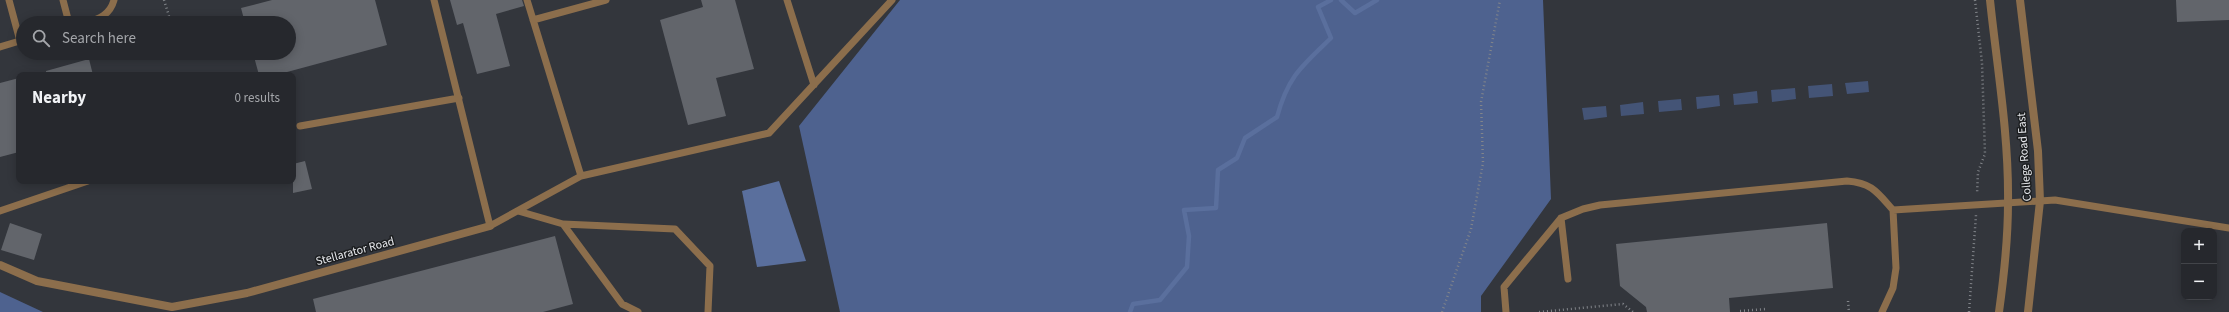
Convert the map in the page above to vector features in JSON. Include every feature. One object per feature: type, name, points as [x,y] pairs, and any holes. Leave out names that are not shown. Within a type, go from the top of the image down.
[{"type":"street","name":"College Road East","points":[[1990,0],[2006,144],[2008,202],[2006,263],[1999,312]]},
{"type":"street","name":"College Road East","points":[[2020,0],[2038,151],[2040,201],[2028,312]]},
{"type":"street","name":"Stellarator Road","points":[[0,265],[37,281],[172,307],[247,293],[490,226]]},
{"type":"lane","points":[[10,0],[16,20]]},
{"type":"lane","points":[[63,0],[67,16]]},
{"type":"lane","points":[[103,16],[111,9],[114,0]]},
{"type":"lane","points":[[434,0],[490,226],[581,176],[769,133],[892,0]]},
{"type":"lane","points":[[527,0],[581,176]]},
{"type":"lane","points":[[533,20],[606,0]]},
{"type":"lane","points":[[787,0],[814,86]]},
{"type":"lane","points":[[0,47],[16,42]]},
{"type":"lane","points":[[300,126],[459,98]]},
{"type":"lane","points":[[1506,312],[1504,287],[1561,218],[1600,205],[1847,181],[1862,182],[1874,189],[1893,210],[1896,268],[1893,288],[1882,312]]},
{"type":"lane","points":[[0,211],[79,184]]},
{"type":"lane","points":[[1893,210],[2055,200],[2229,228]]},
{"type":"lane","points":[[518,211],[563,224],[675,228],[710,266],[708,312]]},
{"type":"lane","points":[[1561,218],[1568,278]]},
{"type":"lane","points":[[563,224],[622,304],[638,312]]},
{"type":"path","points":[[164,0],[169,16]]},
{"type":"path","points":[[1442,312],[1471,229],[1483,163],[1481,102],[1500,0]]},
{"type":"path","points":[[1969,312],[1974,263],[1978,172],[1985,154],[1982,63],[1976,0]]},
{"type":"path","points":[[1848,301],[1849,312]]},
{"type":"path","points":[[1539,312],[1623,304],[1633,312]]},
{"type":"path","points":[[1740,311],[1766,309]]},
{"type":"shaded area","points":[[900,0],[1543,0],[1551,199],[1481,296],[1481,312],[840,312],[799,126]]},
{"type":"shaded area","points":[[1868,81],[1869,92],[1847,94],[1845,83]]},
{"type":"shaded area","points":[[1832,84],[1833,96],[1809,98],[1808,86]]},
{"type":"shaded area","points":[[1795,88],[1796,99],[1772,102],[1771,90]]},
{"type":"shaded area","points":[[1757,91],[1758,103],[1734,105],[1733,94]]},
{"type":"shaded area","points":[[1719,95],[1720,106],[1697,109],[1696,97]]},
{"type":"shaded area","points":[[1681,99],[1682,110],[1659,112],[1658,101]]},
{"type":"shaded area","points":[[1643,102],[1644,114],[1621,116],[1620,105]]},
{"type":"shaded area","points":[[1606,106],[1607,117],[1584,120],[1582,108]]},
{"type":"shaded area","points":[[779,181],[806,261],[757,267],[742,191]]},
{"type":"shaded area","points":[[0,292],[43,312],[0,312]]},
{"type":"building","points":[[272,0],[375,0],[387,45],[287,72],[258,72],[255,60],[296,60],[296,16],[243,16],[241,8]]},
{"type":"building","points":[[450,0],[522,0],[524,6],[496,14],[510,66],[477,74],[463,23],[457,25]]},
{"type":"building","points":[[701,0],[735,0],[754,69],[716,78],[726,116],[688,125],[660,20],[703,7]]},
{"type":"building","points":[[2176,0],[2229,0],[2229,20],[2177,22]]},
{"type":"building","points":[[89,60],[92,72],[46,72]]},
{"type":"building","points":[[16,79],[16,153],[0,157],[0,83]]},
{"type":"building","points":[[305,161],[312,189],[293,193],[293,184],[296,184],[296,163]]},
{"type":"building","points":[[10,223],[42,234],[34,260],[1,250]]},
{"type":"building","points":[[1827,223],[1833,288],[1729,298],[1730,312],[1647,312],[1646,307],[1620,286],[1616,244]]},
{"type":"building","points":[[555,236],[573,304],[543,312],[316,312],[313,299]]},
{"type":"waterway","points":[[1130,312],[1133,304],[1160,300],[1187,267],[1189,236],[1184,210],[1216,208],[1218,170],[1237,158],[1245,138],[1277,117],[1281,103],[1291,81],[1304,64],[1331,38],[1318,7],[1331,0]]},
{"type":"waterway","points":[[1341,0],[1355,13],[1377,0]]}]
